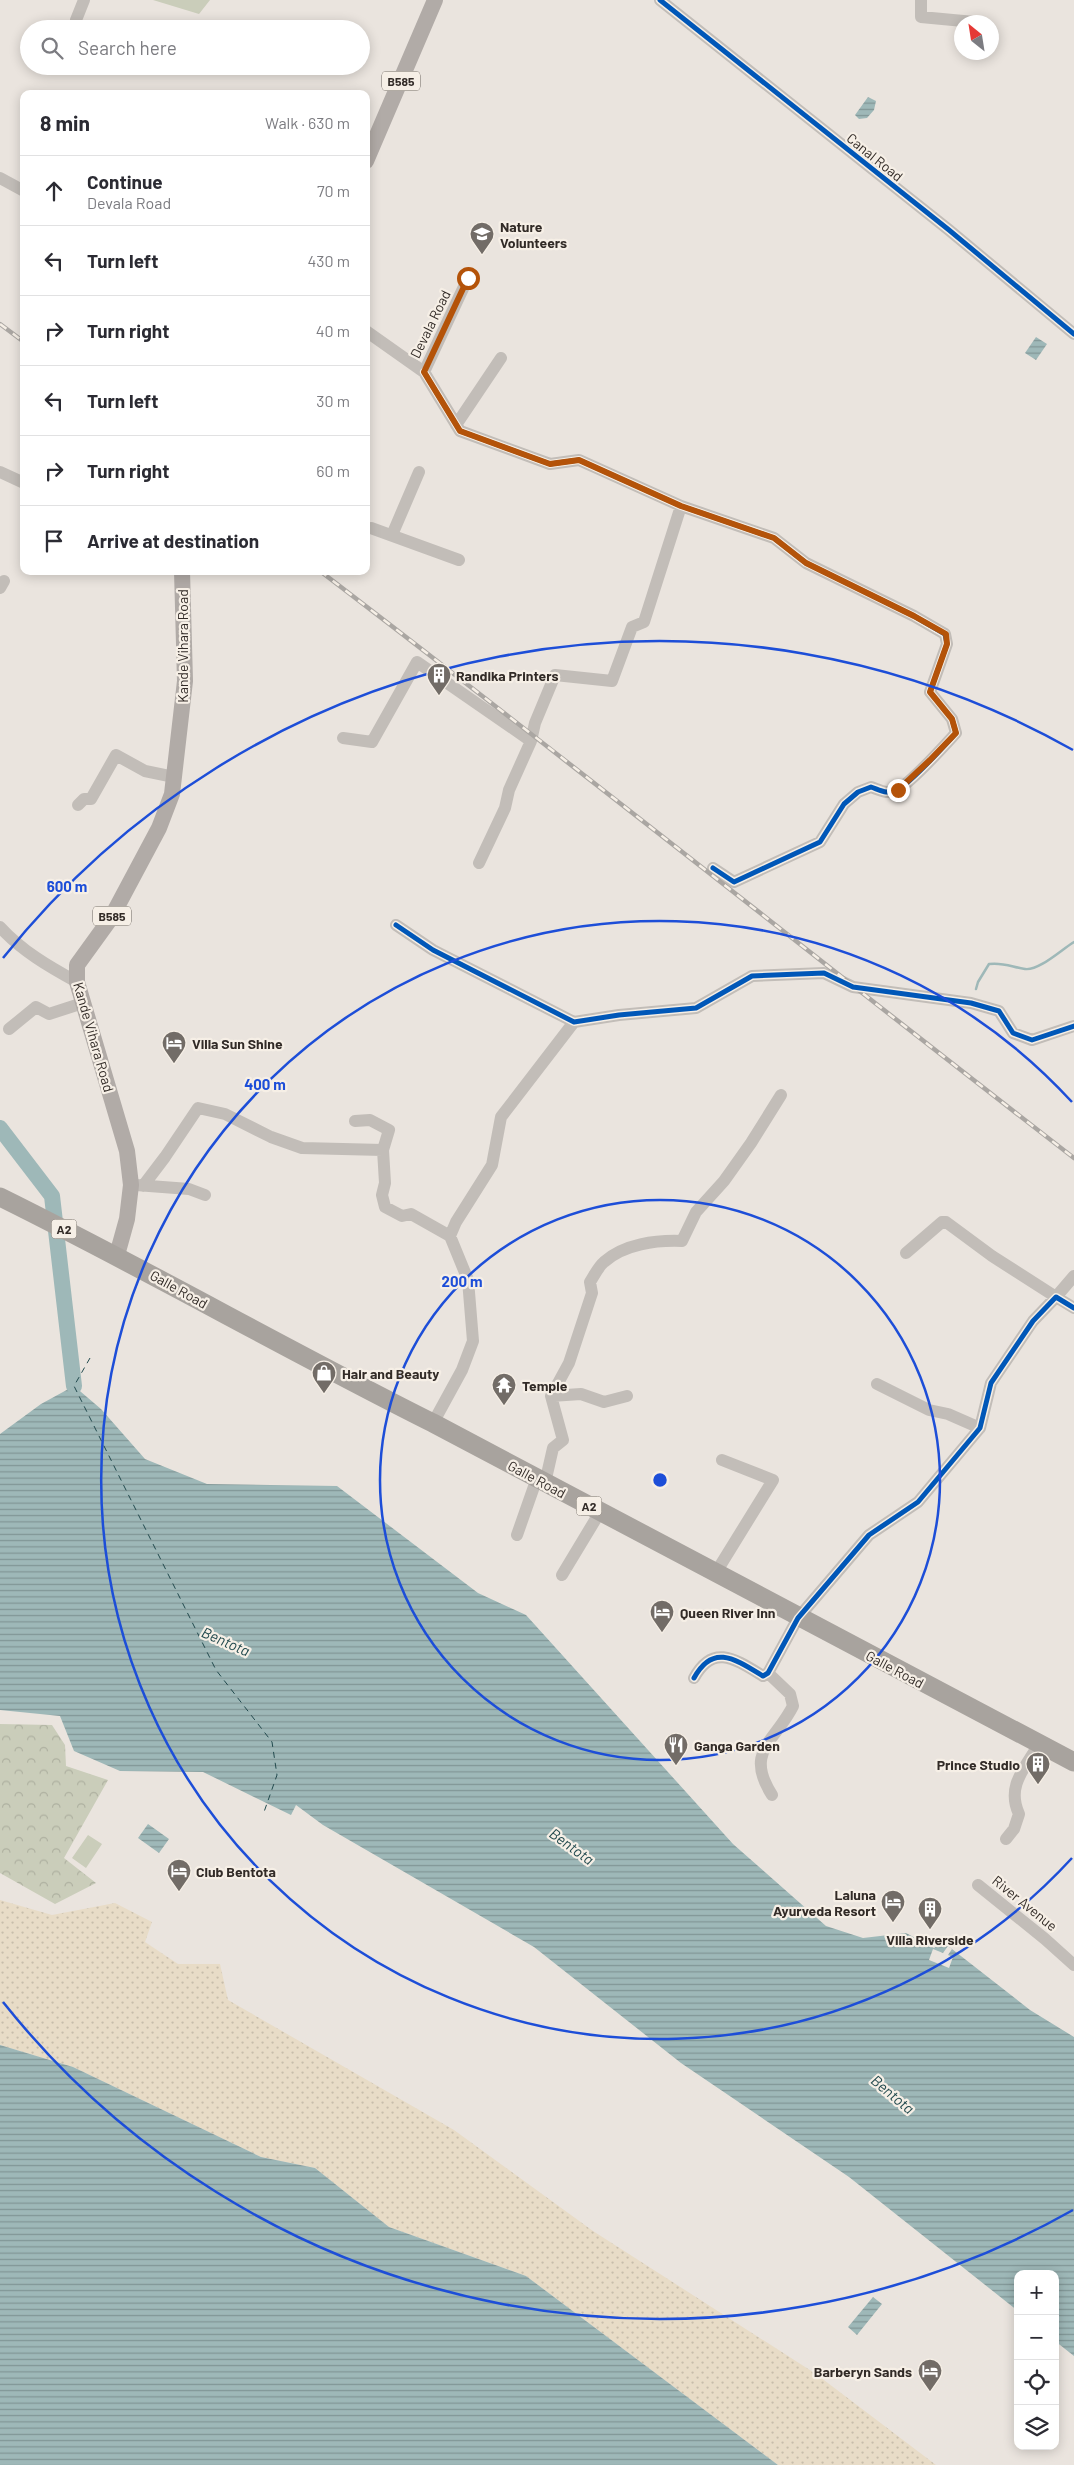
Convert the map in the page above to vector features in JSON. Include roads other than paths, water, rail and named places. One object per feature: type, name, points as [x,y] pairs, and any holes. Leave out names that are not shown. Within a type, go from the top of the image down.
[{"type":"highway","name":"Galle Road","points":[[0,1197],[111,1252],[798,1618],[1074,1762]]},
{"type":"main road","name":"B585","points":[[370,152],[435,0]]},
{"type":"main road","name":"Kande Vihara Road","points":[[111,1252],[127,1219],[137,1185],[76,982],[76,965],[111,918],[159,828],[172,794],[185,681],[182,575]]},
{"type":"street","points":[[76,20],[84,0]]},
{"type":"street","name":"Canal Road","points":[[660,0],[948,230],[1074,334]]},
{"type":"street","points":[[921,0],[921,17],[954,20]]},
{"type":"street","points":[[0,178],[20,189]]},
{"type":"street","name":"Devala Road","points":[[370,333],[424,372],[468,278]]},
{"type":"street","points":[[456,425],[501,358]]},
{"type":"street","points":[[424,372],[460,431],[550,464],[579,460],[681,506],[774,538],[806,563],[914,616],[946,634],[947,644],[930,692],[952,719],[956,733],[930,760],[898,790],[886,792],[871,787],[858,792],[844,804],[820,842],[734,882],[713,868]]},
{"type":"street","points":[[0,472],[20,481]]},
{"type":"street","points":[[392,536],[419,472]]},
{"type":"street","points":[[479,862],[505,808],[510,790],[531,741],[535,723],[555,674],[612,682],[632,627],[644,622],[681,506]]},
{"type":"street","points":[[371,528],[459,560]]},
{"type":"street","points":[[343,738],[372,742],[417,662],[531,741]]},
{"type":"street","points":[[78,805],[84,799],[91,798],[116,755],[144,771],[174,777]]},
{"type":"street","points":[[396,925],[433,950],[574,1022],[619,1015],[696,1008],[752,976],[824,972],[853,987],[971,1003],[998,1011],[1013,1033],[1032,1040],[1074,1026]]},
{"type":"street","points":[[0,927],[16,944],[76,982]]},
{"type":"street","points":[[8,1029],[36,1007],[49,1014],[83,1002]]},
{"type":"street","points":[[450,1236],[456,1222],[492,1165],[501,1117],[574,1022]]},
{"type":"street","points":[[517,1536],[553,1448],[563,1440],[551,1396],[569,1363],[592,1293],[590,1282],[603,1263],[619,1253],[658,1240],[682,1240],[696,1212],[724,1181],[751,1143],[781,1094]]},
{"type":"street","points":[[137,1185],[165,1157],[198,1108],[225,1114],[271,1137],[302,1148],[383,1150]]},
{"type":"street","points":[[355,1121],[370,1120],[389,1130],[383,1150],[385,1183],[382,1194],[385,1207],[402,1216],[411,1214],[450,1236],[468,1280],[473,1341],[462,1370],[433,1423]]},
{"type":"street","points":[[137,1185],[189,1189],[205,1195]]},
{"type":"street","points":[[906,1253],[942,1222],[946,1222],[992,1256],[1074,1308]]},
{"type":"street","points":[[694,1678],[706,1661],[714,1656],[730,1658],[763,1676],[772,1669],[798,1618],[869,1535],[918,1502],[980,1428],[991,1384],[1033,1321],[1074,1276]]},
{"type":"street","points":[[877,1384],[929,1410],[948,1414],[980,1428]]},
{"type":"street","points":[[551,1396],[581,1394],[604,1402],[627,1396]]},
{"type":"street","points":[[715,1574],[773,1480],[722,1460]]},
{"type":"street","points":[[562,1575],[600,1512]]},
{"type":"street","points":[[768,1673],[790,1694],[793,1706],[761,1752],[760,1770],[763,1781],[772,1796]]},
{"type":"street","points":[[1006,1839],[1014,1829],[1019,1814],[1015,1806],[1014,1787],[1039,1744]]},
{"type":"street","name":"River Avenue","points":[[978,1885],[1074,1965]]},
{"type":"water","points":[[868,97],[876,101],[874,110],[867,118],[859,119],[855,115]]},
{"type":"water","points":[[1036,337],[1047,344],[1036,360],[1025,353]]},
{"type":"water","name":"Bentota","points":[[74,1386],[101,1409],[145,1459],[207,1484],[337,1486],[478,1593],[526,1615],[733,1844],[826,1926],[863,1938],[906,1933],[934,1948],[943,1942],[1030,2010],[1074,2037],[1074,2356],[1059,2344],[1059,2270],[1014,2270],[1014,2308],[849,2177],[681,2063],[534,1947],[323,1825],[296,1805],[291,1815],[203,1772],[120,1771],[74,1751],[60,1716],[0,1710],[0,1434],[41,1404]]},
{"type":"water","points":[[148,1824],[169,1839],[159,1853],[138,1838]]},
{"type":"water","points":[[0,2045],[73,2067],[261,2157],[315,2168],[389,2227],[526,2276],[778,2465],[0,2465]]},
{"type":"water","points":[[873,2297],[882,2304],[857,2335],[848,2327]]},
{"type":"waterway","points":[[976,989],[989,964],[1031,969],[1074,942]]},
{"type":"waterway","points":[[0,1128],[52,1196],[74,1386]]},
{"type":"railway","points":[[0,324],[20,339]]},
{"type":"railway","points":[[325,575],[1074,1158]]},
{"type":"place","name":"Nature Volunteers","points":[[482,255]]},
{"type":"place","name":"Randika Printers","points":[[439,696]]},
{"type":"place","name":"Villa Sun Shine","points":[[174,1064]]},
{"type":"place","name":"Hair and Beauty","points":[[324,1394]]},
{"type":"place","name":"Temple","points":[[504,1406]]},
{"type":"place","name":"Queen River Inn","points":[[662,1633]]},
{"type":"place","name":"Ganga Garden","points":[[676,1766]]},
{"type":"place","name":"Prince Studio","points":[[1038,1785]]},
{"type":"place","name":"Club Bentota","points":[[179,1892]]},
{"type":"place","name":"Laluna Ayurveda Resort","points":[[893,1923]]},
{"type":"place","name":"Villa Riverside","points":[[930,1930]]},
{"type":"place","name":"Barberyn Sands","points":[[930,2392]]}]
